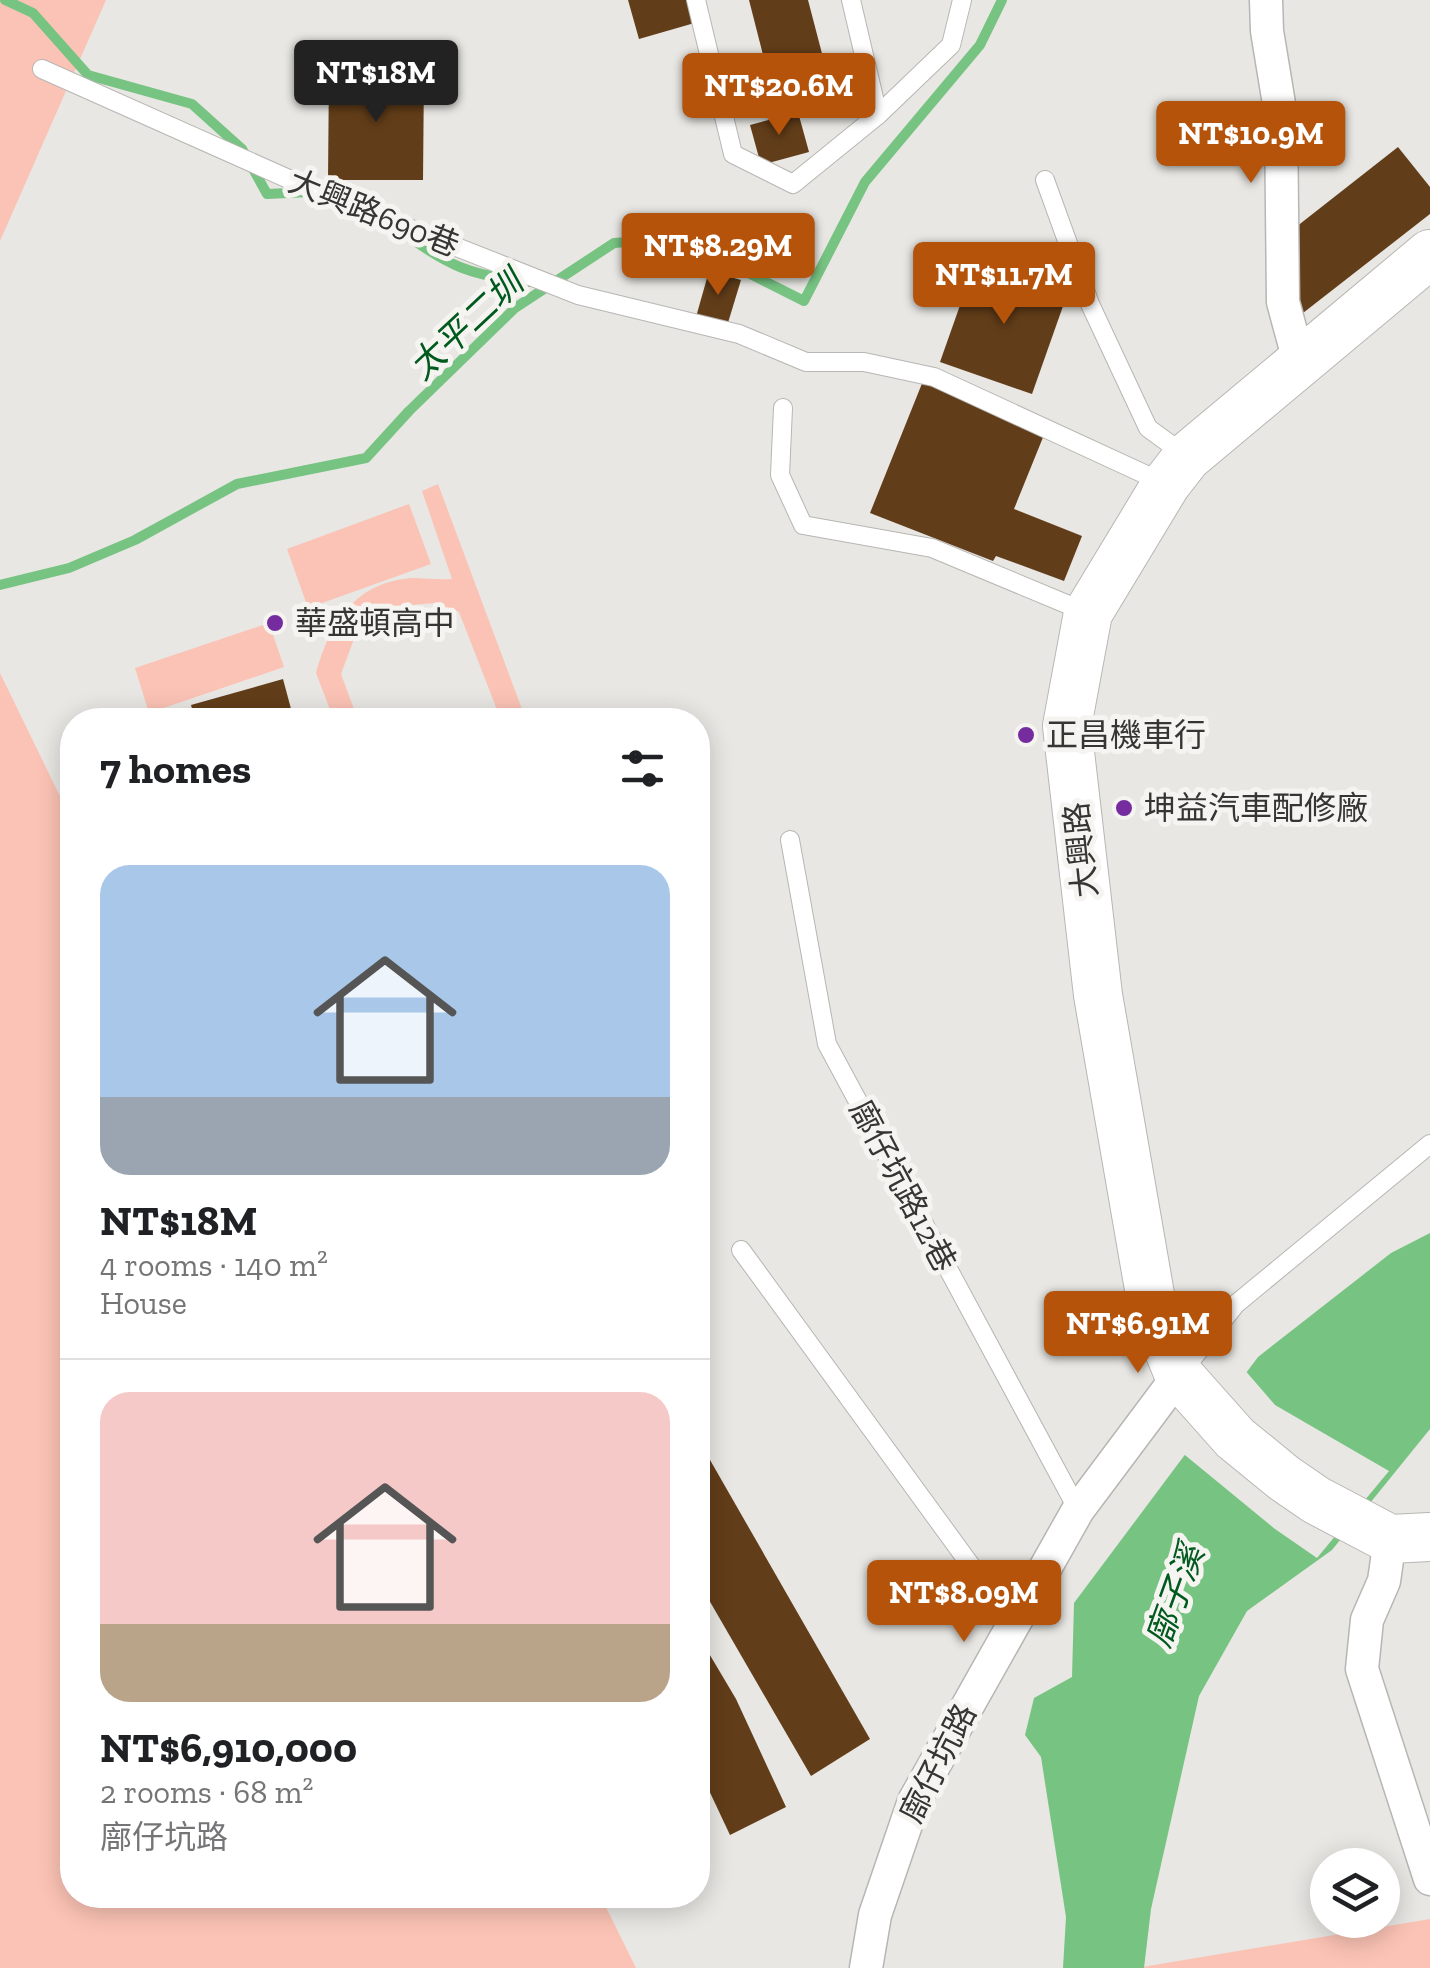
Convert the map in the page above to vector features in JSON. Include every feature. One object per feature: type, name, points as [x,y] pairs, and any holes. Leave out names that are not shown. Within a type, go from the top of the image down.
[{"type":"main road","name":"大興路","points":[[1397,1534],[1316,1500],[1236,1438],[1188,1385],[1153,1312],[1098,995],[1068,726],[1088,613],[1177,470],[1299,360],[1430,254]]},
{"type":"street","points":[[1266,0],[1281,116],[1284,302],[1299,360]]},
{"type":"street","name":"廍仔坑路","points":[[866,1968],[874,1914],[914,1800],[1012,1622],[1078,1510],[1188,1385]]},
{"type":"street","points":[[1397,1534],[1367,1620],[1362,1669],[1430,1879]]},
{"type":"lane","points":[[696,0],[733,154],[794,184],[878,115],[951,45],[962,0]]},
{"type":"lane","points":[[851,0],[878,115]]},
{"type":"lane","name":"大興路690巷","points":[[42,69],[320,194],[578,295],[739,334],[806,362],[864,362],[934,377],[1177,470]]},
{"type":"lane","points":[[1045,180],[1090,304],[1148,428],[1177,470]]},
{"type":"lane","points":[[782,408],[780,475],[803,525],[932,548],[1088,613]]},
{"type":"lane","name":"廍仔坑路12巷","points":[[790,840],[827,1044],[1078,1510]]},
{"type":"lane","points":[[1188,1385],[1236,1304],[1430,1144]]},
{"type":"lane","points":[[741,1250],[1012,1622]]},
{"type":"shaded area","points":[[0,0],[106,0],[0,241]]},
{"type":"shaded area","points":[[438,484],[522,708],[496,708],[459,612],[436,603],[383,607],[361,620],[341,674],[354,708],[329,708],[316,673],[329,638],[348,608],[360,597],[392,581],[452,579],[422,491]]},
{"type":"shaded area","points":[[409,504],[431,564],[308,608],[287,549]]},
{"type":"shaded area","points":[[269,623],[284,667],[164,708],[147,708],[135,668]]},
{"type":"shaded area","points":[[0,673],[60,796],[60,1908],[606,1908],[636,1968],[0,1968]]},
{"type":"shaded area","points":[[1430,1919],[1430,1968],[1136,1968],[1316,1938],[1400,1938],[1400,1924]]},
{"type":"water","name":"廍子溪","points":[[1430,1233],[1430,1429],[1332,1550],[1247,1611],[1199,1696],[1151,1909],[1144,1968],[1063,1968],[1066,1917],[1041,1757],[1025,1735],[1034,1698],[1072,1677],[1074,1603],[1258,1357],[1391,1253]]},
{"type":"pier","points":[[1243,1368],[1275,1405],[1389,1471],[1317,1558],[1180,1451]]},
{"type":"building","points":[[628,0],[692,0],[698,22],[639,39]]},
{"type":"building","points":[[749,0],[808,0],[831,88],[775,102]]},
{"type":"building","points":[[329,70],[424,70],[423,180],[328,180]]},
{"type":"building","points":[[798,112],[809,152],[761,165],[750,125]]},
{"type":"building","points":[[1398,147],[1430,187],[1430,214],[1303,313],[1296,297],[1296,227]]},
{"type":"building","points":[[976,260],[1068,292],[1032,394],[940,362]]},
{"type":"building","points":[[709,271],[741,280],[727,326],[696,317]]},
{"type":"building","points":[[923,381],[1046,430],[1014,509],[1082,536],[1064,581],[996,556],[993,561],[870,513]]},
{"type":"building","points":[[283,679],[291,708],[192,708],[191,705]]},
{"type":"building","points":[[710,1460],[870,1739],[811,1776],[710,1602]]},
{"type":"building","points":[[710,1655],[736,1699],[786,1807],[730,1835],[710,1792]]},
{"type":"waterway","points":[[5,0],[33,13],[88,75],[192,104],[242,149],[267,194],[310,192]]},
{"type":"waterway","name":"太平二圳","points":[[0,585],[69,568],[135,540],[237,484],[366,458],[515,308],[614,243],[679,238],[804,301],[865,182],[980,45],[1002,0]]},
{"type":"waterway","points":[[400,230],[461,267],[530,282]]},
{"type":"place","name":"華盛頓高中","points":[[275,623]]},
{"type":"place","name":"正昌機車行","points":[[1026,735]]},
{"type":"place","name":"坤益汽車配修廠","points":[[1124,808]]}]
